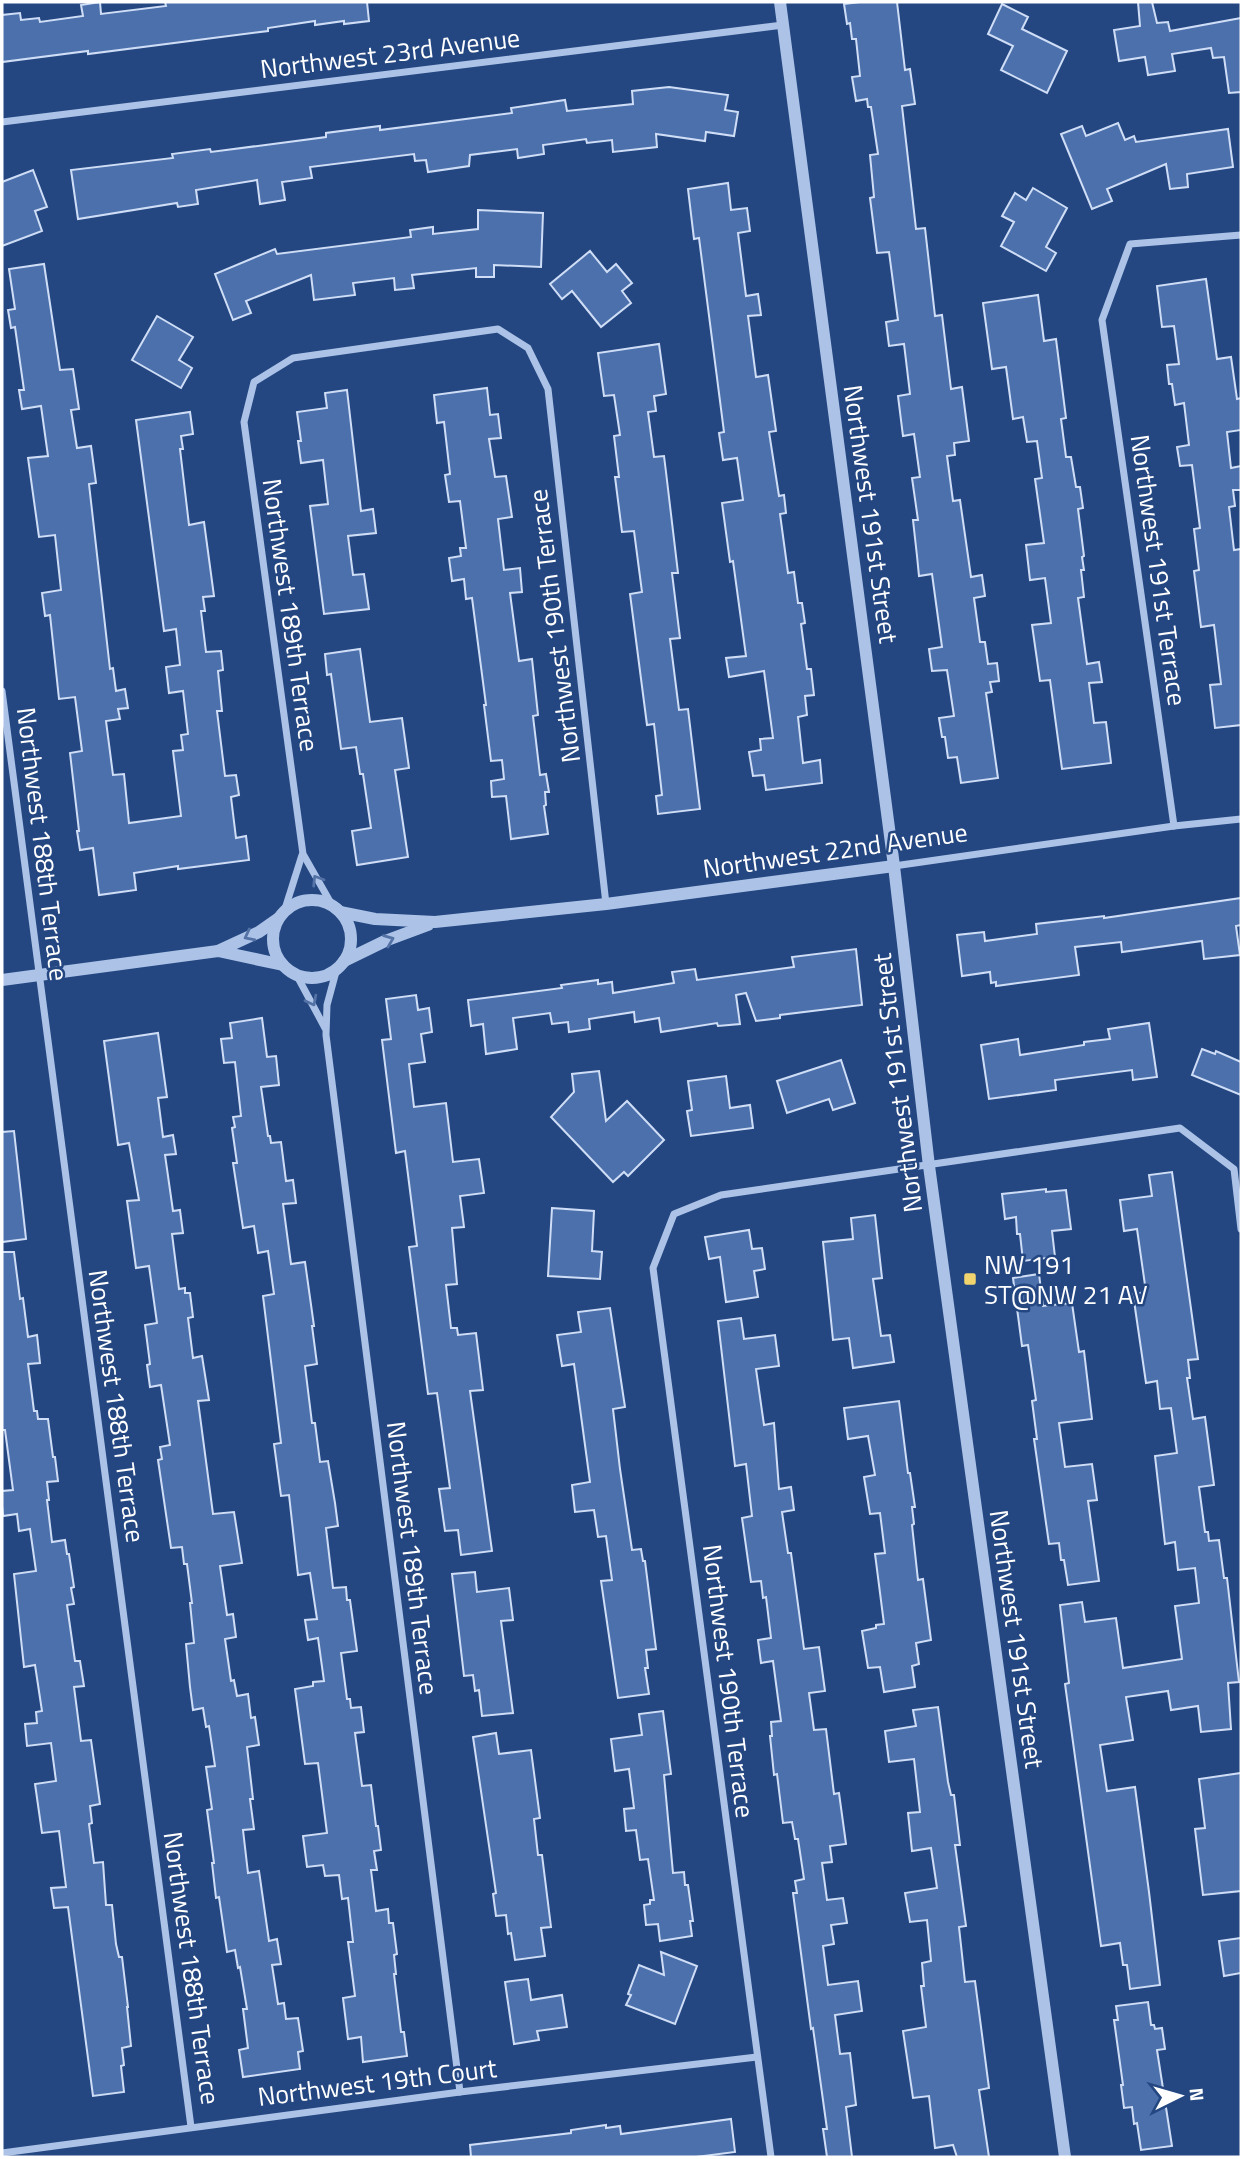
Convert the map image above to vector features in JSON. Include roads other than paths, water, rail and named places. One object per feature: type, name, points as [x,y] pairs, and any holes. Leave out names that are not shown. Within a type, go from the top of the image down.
[{"type":"street","name":"Northwest 191st Street","points":[[780,2],[894,866],[929,1166],[1065,2157]]},
{"type":"street","name":"Northwest 23rd Avenue","points":[[2,122],[783,25]]},
{"type":"street","name":"Northwest 191st Terrace","points":[[1174,826],[1102,320],[1130,244],[1241,235]]},
{"type":"street","name":"Northwest 189th Terrace","points":[[336,909],[303,854],[244,422],[254,382],[293,358],[498,329],[528,348]]},
{"type":"street","name":"Northwest 190th Terrace","points":[[528,348],[548,389],[606,904]]},
{"type":"street","name":"Northwest 188th Terrace","points":[[2,691],[191,2127]]},
{"type":"street","name":"Northwest 22nd Avenue","points":[[336,909],[375,919],[435,922],[606,904],[1241,819]]},
{"type":"street","name":"Northwest 189th Terrace","points":[[282,915],[303,854]]},
{"type":"street","points":[[2,980],[218,951],[259,932],[298,902],[310,900],[323,901],[336,909],[350,929],[348,955],[329,974],[316,978],[296,974],[283,964],[276,954],[273,942],[274,929],[282,915]]},
{"type":"street","name":"Northwest 22nd Avenue","points":[[341,964],[385,941],[435,922]]},
{"type":"street","points":[[218,951],[283,964]]},
{"type":"street","name":"Northwest 189th Terrace","points":[[341,964],[331,987],[326,1028],[460,2092]]},
{"type":"street","name":"Northwest 189th Terrace","points":[[296,974],[326,1028]]},
{"type":"street","points":[[929,1166],[1180,1128],[1234,1169],[1241,1229]]},
{"type":"street","name":"Northwest 190th Terrace","points":[[771,2157],[653,1268],[674,1214],[720,1195],[929,1166]]},
{"type":"street","name":"Northwest 19th Court","points":[[2,2153],[460,2092],[757,2057]]},
{"type":"place","name":"NW 191 ST@NW 21 AV","points":[[970,1279]]}]
